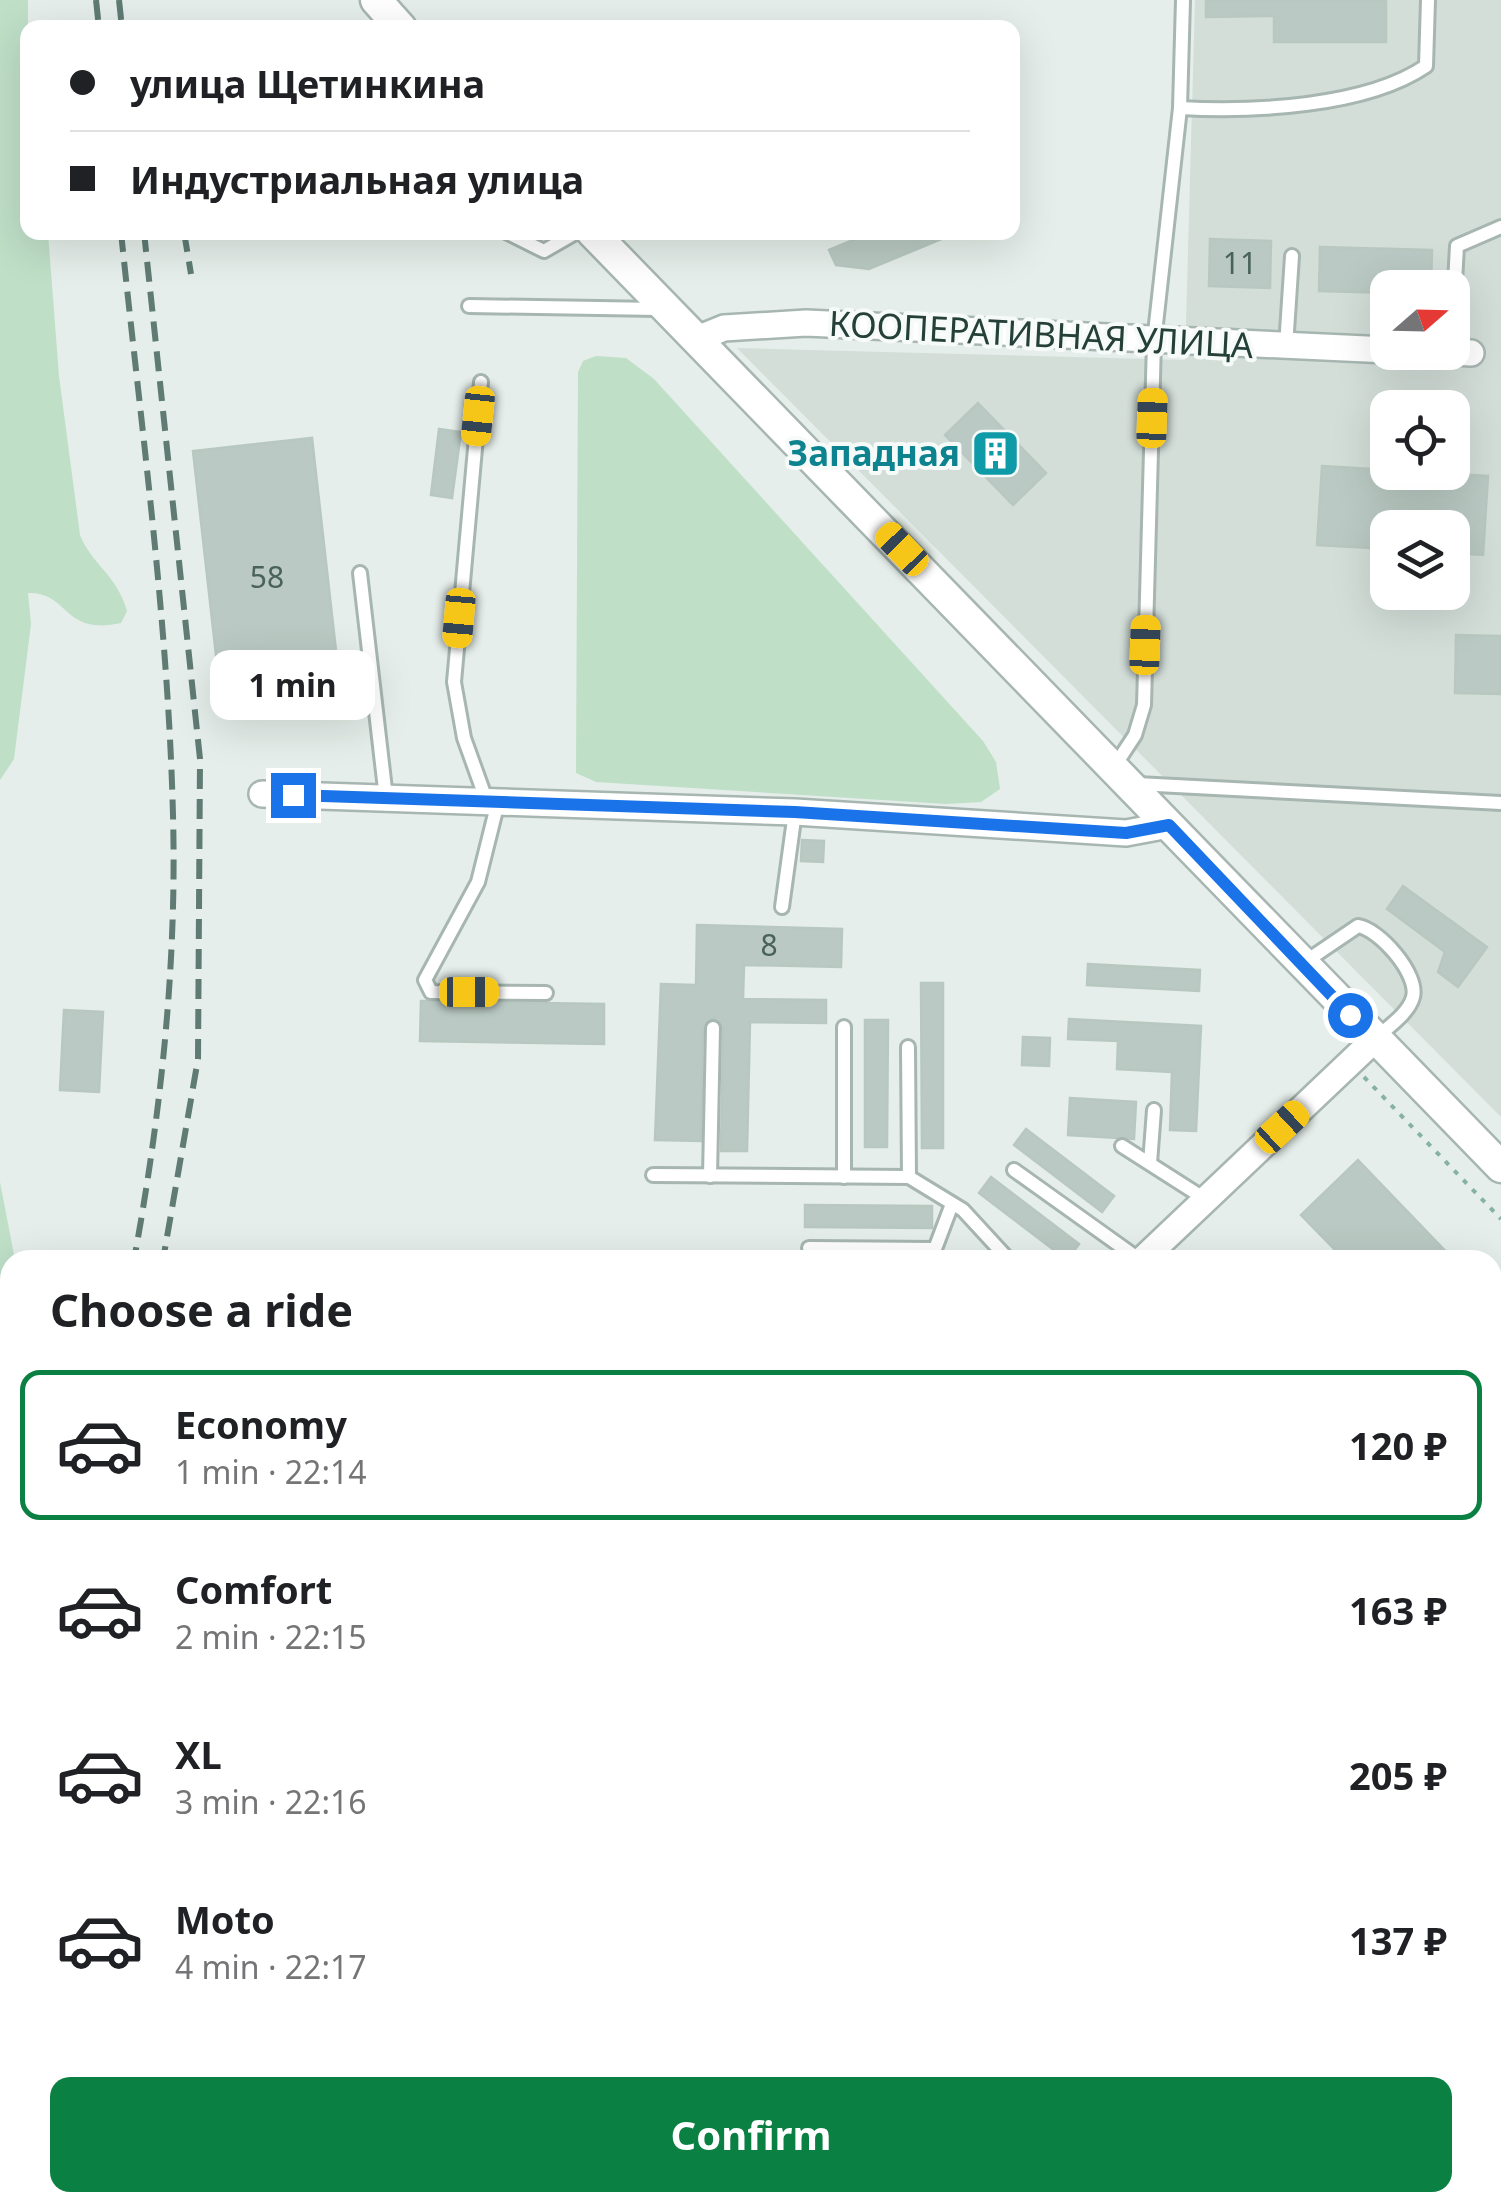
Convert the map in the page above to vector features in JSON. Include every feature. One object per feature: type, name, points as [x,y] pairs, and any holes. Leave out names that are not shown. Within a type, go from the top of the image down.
[{"type":"street","points":[[376,0],[394,20]]},
{"type":"street","points":[[600,240],[1501,1167]]},
{"type":"street","name":"КООПЕРАТИВНАЯ УЛИЦА","points":[[697,338],[724,328],[806,323],[1370,349]]},
{"type":"street","points":[[262,794],[795,812],[1126,833],[1169,825]]},
{"type":"street","points":[[1151,1250],[1374,1040]]},
{"type":"lane","points":[[1183,0],[1180,108],[1154,342],[1144,705],[1122,775],[1501,803]]},
{"type":"lane","points":[[1180,108],[1231,111],[1369,92],[1402,82],[1426,66],[1428,0]]},
{"type":"lane","points":[[1458,270],[1458,246],[1501,228]]},
{"type":"lane","points":[[522,240],[544,251],[563,240]]},
{"type":"lane","points":[[1286,346],[1292,256]]},
{"type":"lane","points":[[469,306],[666,308]]},
{"type":"lane","points":[[481,382],[454,682],[464,738],[493,802],[478,882],[426,980],[430,992],[546,993]]},
{"type":"lane","points":[[360,573],[386,798]]},
{"type":"lane","points":[[782,907],[795,812]]},
{"type":"lane","points":[[1301,965],[1358,926],[1379,936],[1410,977],[1414,994],[1408,1007],[1374,1040]]},
{"type":"lane","points":[[844,1027],[844,1177]]},
{"type":"lane","points":[[710,1176],[713,1028]]},
{"type":"lane","points":[[908,1047],[909,1177]]},
{"type":"lane","points":[[1150,1163],[1154,1110]]},
{"type":"lane","points":[[1122,1146],[1205,1198]]},
{"type":"lane","points":[[1014,1170],[1127,1250]]},
{"type":"lane","points":[[653,1175],[909,1177],[952,1204],[999,1250]]},
{"type":"lane","points":[[810,1248],[935,1248],[952,1204]]},
{"type":"path","points":[[1351,1062],[1501,1219]]},
{"type":"shaded area","points":[[1195,0],[1501,0],[1501,1117],[737,348],[1185,360]]},
{"type":"green space","points":[[0,0],[28,0],[28,20],[20,20],[20,240],[49,240],[59,376],[80,535],[117,588],[127,611],[121,623],[87,624],[52,599],[28,593],[31,624],[14,759],[0,780]]},
{"type":"green space","points":[[596,356],[626,358],[654,379],[983,741],[996,762],[1000,789],[981,802],[946,804],[596,782],[576,773],[578,372],[583,361]]},
{"type":"green space","points":[[0,1182],[13,1250],[0,1250]]},
{"type":"building","points":[[1206,0],[1386,0],[1386,42],[1274,42],[1274,16],[1206,17]]},
{"type":"building","points":[[1210,239],[1271,241],[1270,288],[1209,286]]},
{"type":"building","points":[[853,240],[939,240],[869,269],[836,265],[829,250]]},
{"type":"building","points":[[1320,247],[1432,250],[1431,270],[1370,270],[1370,292],[1319,291]]},
{"type":"building","name":"Западная","points":[[978,403],[1046,473],[1013,505],[945,435]]},
{"type":"building","points":[[439,429],[461,432],[452,498],[431,495]]},
{"type":"building","points":[[312,438],[342,704],[223,717],[193,451]]},
{"type":"building","points":[[1322,466],[1370,469],[1370,490],[1470,490],[1470,475],[1488,476],[1483,555],[1470,554],[1470,510],[1370,510],[1370,548],[1317,545]]},
{"type":"building","points":[[1456,635],[1501,636],[1501,694],[1455,693]]},
{"type":"building","points":[[802,840],[824,841],[823,862],[801,861]]},
{"type":"building","points":[[1403,886],[1487,947],[1458,987],[1438,972],[1445,952],[1387,909]]},
{"type":"building","points":[[697,925],[842,929],[841,967],[744,965],[743,999],[826,1000],[826,1023],[750,1022],[747,1151],[721,1151],[723,1028],[714,1018],[703,1028],[701,1141],[655,1140],[661,984],[696,985]]},
{"type":"building","points":[[1088,964],[1200,970],[1199,991],[1087,985]]},
{"type":"building","points":[[921,983],[943,983],[943,1148],[922,1148]]},
{"type":"building","points":[[421,1001],[604,1004],[604,1044],[420,1041]]},
{"type":"building","points":[[64,1010],[103,1012],[99,1092],[60,1090]]},
{"type":"building","points":[[1069,1019],[1201,1026],[1196,1131],[1170,1130],[1172,1072],[1117,1069],[1118,1041],[1068,1039]]},
{"type":"building","points":[[865,1020],[888,1020],[887,1147],[865,1147]]},
{"type":"building","points":[[1023,1037],[1050,1038],[1049,1066],[1022,1065]]},
{"type":"building","points":[[1070,1098],[1136,1102],[1134,1139],[1068,1135]]},
{"type":"building","points":[[1026,1129],[1114,1196],[1102,1212],[1014,1145]]},
{"type":"building","points":[[1358,1160],[1444,1250],[1335,1250],[1301,1215]]},
{"type":"building","points":[[991,1177],[1079,1244],[1074,1250],[1054,1250],[979,1193]]},
{"type":"building","points":[[805,1205],[932,1206],[932,1228],[805,1227]]},
{"type":"railway","points":[[96,0],[98,20]]},
{"type":"railway","points":[[119,0],[121,20]]},
{"type":"railway","points":[[122,240],[160,596],[174,871],[165,1038],[136,1250]]},
{"type":"railway","points":[[145,240],[200,759],[198,1059],[165,1250]]},
{"type":"railway","points":[[185,240],[191,274]]},
{"type":"place","name":"Западная","points":[[995,454]]},
{"type":"route","points":[[293,795],[795,812],[1126,833],[1169,825],[1350,1015]]}]
